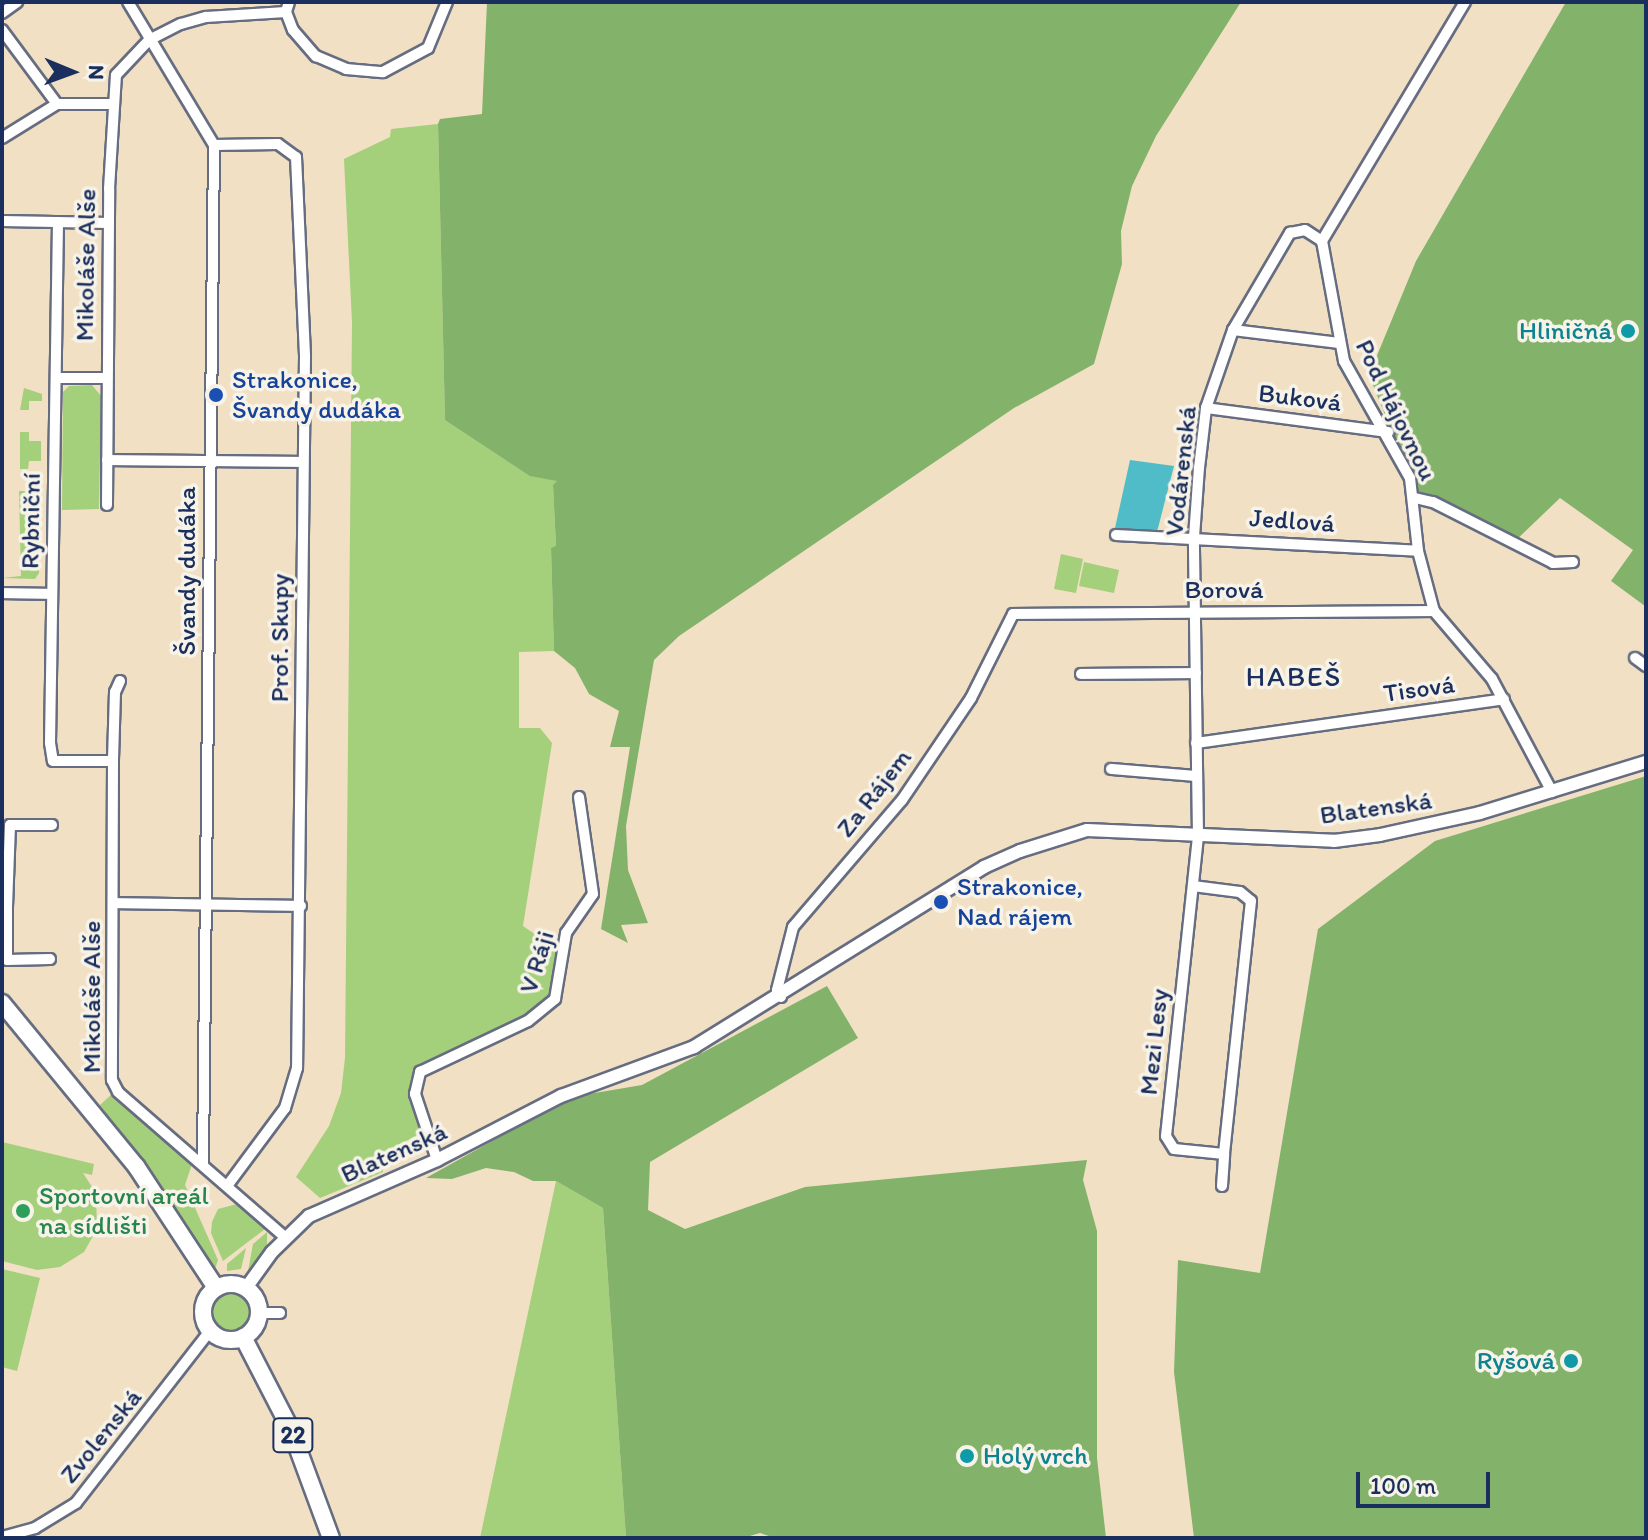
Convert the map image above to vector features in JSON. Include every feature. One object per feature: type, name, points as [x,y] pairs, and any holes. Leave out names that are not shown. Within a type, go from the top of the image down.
[{"type":"main road","points":[[2,1003],[120,1145],[216,1288]]},
{"type":"main road","points":[[231,1283],[246,1288],[259,1313],[243,1337],[226,1339],[210,1331],[203,1308],[216,1288],[231,1283]]},
{"type":"main road","name":"22","points":[[243,1337],[291,1430],[331,1538]]},
{"type":"street","points":[[2,13],[17,2]]},
{"type":"street","points":[[128,2],[214,145]]},
{"type":"street","points":[[149,40],[206,17],[287,7],[302,44],[316,56],[346,69],[383,72],[417,59],[428,48],[447,2]]},
{"type":"street","points":[[1322,241],[1465,2]]},
{"type":"street","points":[[2,30],[57,104]]},
{"type":"street","name":"Mikoláše Alše","points":[[107,505],[111,104],[119,68],[149,40]]},
{"type":"street","points":[[2,138],[57,104],[111,104]]},
{"type":"street","name":"Prof. Skupy","points":[[214,145],[278,144],[292,151],[298,163],[303,462],[301,906],[293,1090],[273,1129],[227,1186]]},
{"type":"street","name":"Švandy dudáka","points":[[203,1165],[214,145]]},
{"type":"street","points":[[2,221],[109,223]]},
{"type":"street","name":"Rybniční","points":[[58,222],[52,594],[53,761],[113,761]]},
{"type":"street","name":"Vodárenská","points":[[1198,836],[1194,537],[1206,408],[1233,330],[1290,233],[1305,230],[1322,241]]},
{"type":"street","name":"Pod Hájovnou","points":[[1322,241],[1344,361],[1388,432],[1415,498],[1418,551],[1434,611],[1504,699],[1552,792]]},
{"type":"street","points":[[1233,330],[1339,343]]},
{"type":"street","points":[[56,378],[107,378]]},
{"type":"street","name":"Buková","points":[[1206,408],[1388,432]]},
{"type":"street","points":[[107,460],[303,462]]},
{"type":"street","points":[[1415,498],[1433,502],[1553,563],[1573,562]]},
{"type":"street","name":"Jedlová","points":[[1116,535],[1418,551]]},
{"type":"street","points":[[2,593],[52,594]]},
{"type":"street","name":"Borová","points":[[1013,614],[1434,611]]},
{"type":"street","name":"Za Rájem","points":[[781,997],[779,978],[793,927],[902,800],[971,698],[1013,614]]},
{"type":"street","points":[[1635,658],[1646,666]]},
{"type":"street","points":[[1081,674],[1196,673]]},
{"type":"street","name":"Mikoláše Alše","points":[[120,681],[115,692],[113,761],[112,1080],[118,1092],[285,1237]]},
{"type":"street","name":"Tisová","points":[[1196,743],[1504,699]]},
{"type":"street","name":"Blatenská","points":[[246,1288],[285,1237],[320,1210],[437,1160],[583,1087],[694,1047],[781,997],[984,867],[1057,838],[1127,829],[1198,836],[1364,837],[1552,792],[1646,762]]},
{"type":"street","points":[[1111,769],[1197,776]]},
{"type":"street","name":"V Ráji","points":[[437,1160],[415,1094],[420,1072],[528,1021],[555,999],[566,933],[593,894],[579,797]]},
{"type":"street","points":[[50,959],[7,960],[4,918],[10,825],[52,825]]},
{"type":"street","name":"Mezi Lesy","points":[[1198,836],[1166,1136],[1174,1149],[1224,1154]]},
{"type":"street","points":[[1193,886],[1240,892],[1251,901],[1222,1186]]},
{"type":"street","points":[[113,903],[301,906]]},
{"type":"street","points":[[259,1313],[280,1313]]},
{"type":"street","name":"Zvolenská","points":[[2,1537],[36,1533],[76,1503],[100,1477],[210,1331]]},
{"type":"green space","points":[[487,2],[1241,2],[1156,136],[1132,186],[1121,231],[1122,264],[1094,364],[1014,408],[679,636],[654,660],[626,826],[628,870],[648,923],[621,925],[628,943],[601,929],[630,747],[610,747],[619,711],[589,694],[575,668],[554,651],[551,548],[556,546],[553,485],[557,481],[530,476],[445,420],[438,124],[440,119],[482,114]]},
{"type":"green space","points":[[1566,2],[1646,2],[1645,606],[1611,581],[1633,550],[1560,498],[1511,545],[1417,495],[1369,375],[1416,261]]},
{"type":"green space","points":[[438,124],[445,420],[558,481],[553,485],[556,547],[551,548],[554,651],[519,652],[519,728],[540,728],[552,743],[523,926],[558,950],[554,1004],[426,1067],[412,1088],[426,1140],[422,1133],[380,1154],[383,1172],[320,1198],[296,1177],[329,1126],[341,1093],[345,1058],[352,322],[344,159],[390,137],[391,129]]},
{"type":"green space","points":[[92,385],[101,396],[99,509],[62,510],[63,392],[69,386]]},
{"type":"green space","points":[[24,388],[42,394],[42,401],[29,401],[29,410],[20,410]]},
{"type":"green space","points":[[20,432],[29,432],[29,441],[41,441],[41,461],[29,461],[28,469],[20,469]]},
{"type":"green space","points":[[19,491],[28,491],[28,500],[41,500],[39,573],[35,579],[2,578],[21,576]]},
{"type":"green space","points":[[1061,554],[1083,559],[1076,593],[1054,589]]},
{"type":"green space","points":[[1084,562],[1119,570],[1114,593],[1079,586]]},
{"type":"green space","points":[[1646,776],[1646,1538],[1194,1538],[1174,1372],[1178,1260],[1260,1273],[1318,929],[1435,841]]},
{"type":"green space","points":[[827,986],[858,1038],[650,1162],[648,1210],[685,1229],[805,1187],[1087,1160],[1083,1180],[1097,1231],[1097,1458],[1106,1538],[775,1538],[760,1533],[743,1538],[626,1538],[603,1208],[556,1181],[533,1181],[514,1172],[486,1168],[452,1179],[426,1178],[571,1097],[642,1085]]},
{"type":"green space","points":[[113,1093],[192,1164],[185,1185],[218,1260],[215,1269],[100,1105]]},
{"type":"green space","points":[[2,1142],[94,1164],[92,1175],[83,1173],[96,1193],[97,1229],[84,1252],[60,1267],[37,1270],[2,1261]]},
{"type":"green space","points":[[556,1181],[603,1208],[626,1538],[480,1538]]},
{"type":"green space","points":[[237,1204],[265,1229],[223,1261],[211,1233],[212,1222],[218,1209]]},
{"type":"green space","points":[[267,1232],[267,1249],[248,1271],[253,1244]]},
{"type":"green space","points":[[246,1248],[241,1269],[227,1271],[227,1264]]},
{"type":"green space","points":[[2,1269],[40,1278],[17,1371],[2,1367]]},
{"type":"green space","points":[[231,1290],[246,1296],[252,1311],[246,1326],[231,1332],[216,1326],[210,1311],[216,1296]]},
{"type":"water","points":[[1130,460],[1174,466],[1157,532],[1115,528]]},
{"type":"place","name":"Hliničná","points":[[1628,331]]},
{"type":"place","name":"Strakonice, Švandy dudáka","points":[[216,395]]},
{"type":"place","name":"Strakonice, Nad rájem","points":[[941,902]]},
{"type":"place","name":"Sportovní areál na sídlišti","points":[[23,1211]]},
{"type":"place","name":"Ryšová","points":[[1571,1361]]},
{"type":"place","name":"Holý vrch","points":[[967,1456]]},
{"type":"district","name":"HABEŠ","points":[[1294,676]]}]
